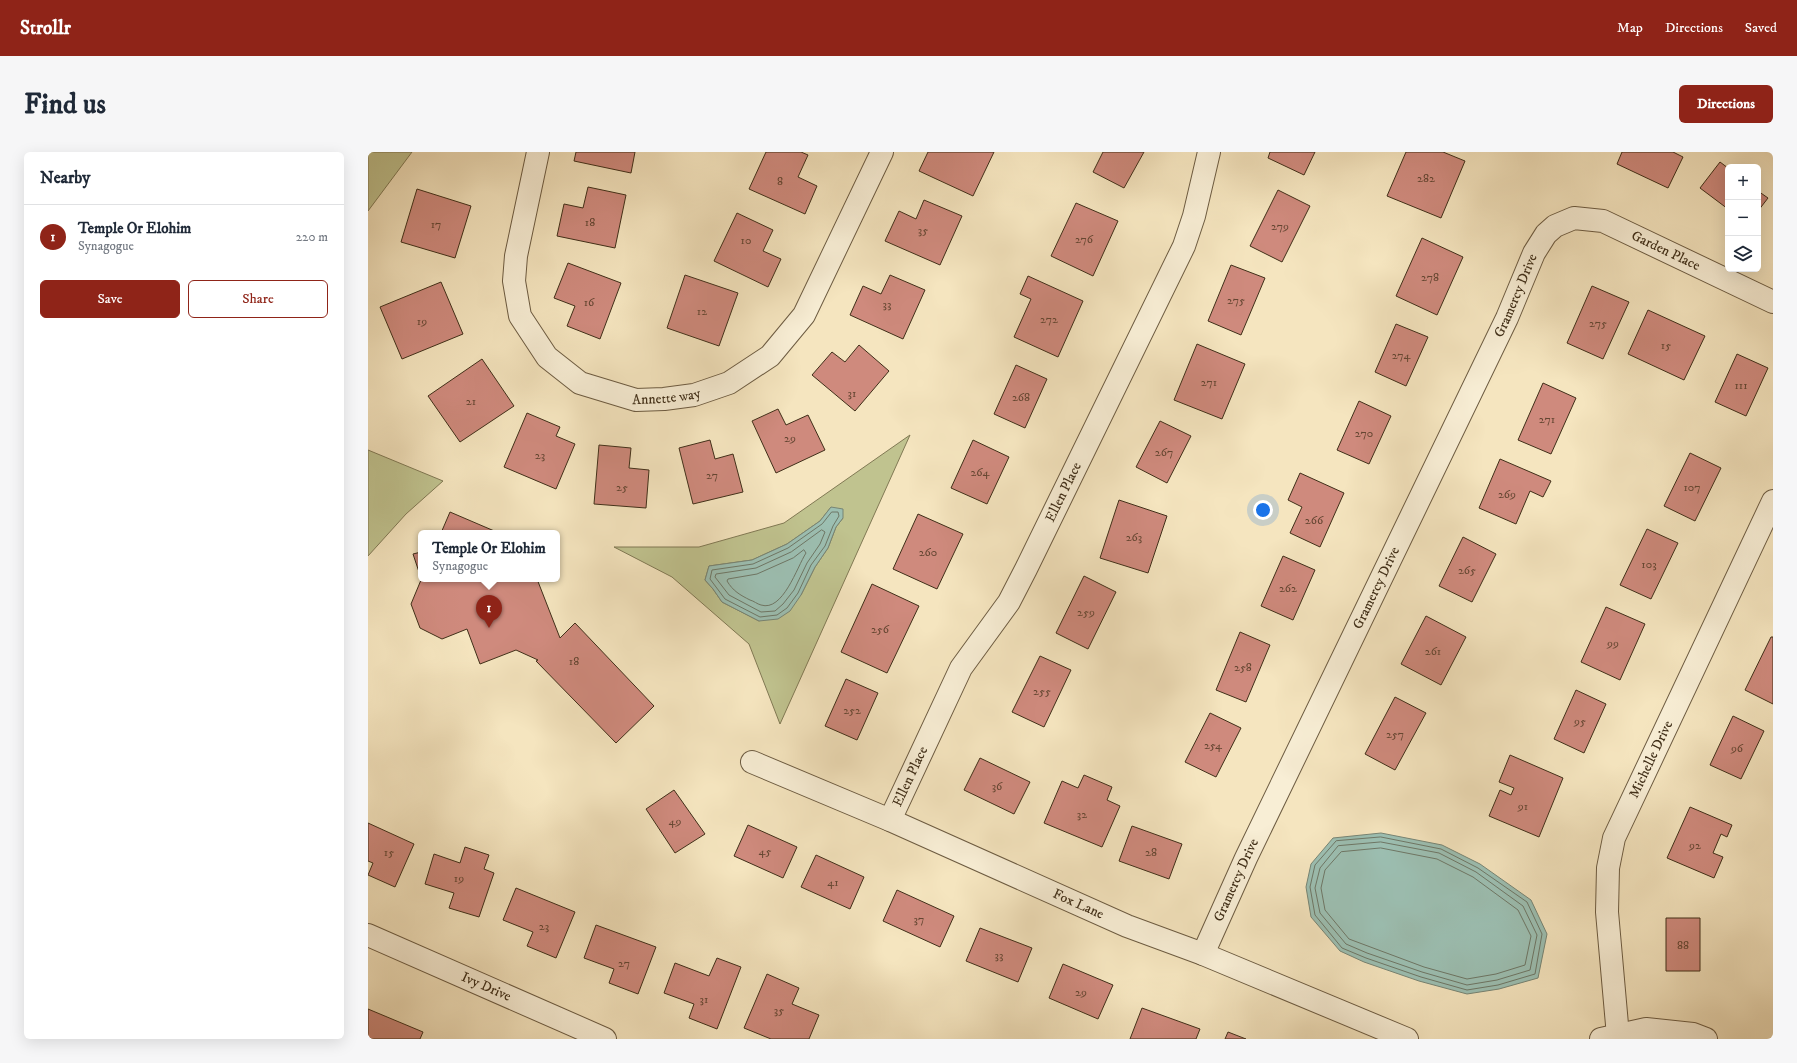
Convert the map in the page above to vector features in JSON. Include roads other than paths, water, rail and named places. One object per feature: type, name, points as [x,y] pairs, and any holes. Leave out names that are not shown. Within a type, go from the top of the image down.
[{"type":"street","name":"Annette way","points":[[538,152],[516,256],[514,281],[520,316],[547,357],[580,383],[636,400],[664,399],[694,395],[729,383],[770,356],[804,315],[882,152]]},
{"type":"street","name":"Ellen Place","points":[[890,820],[961,668],[1008,602],[1026,569],[1184,246],[1194,216],[1209,152]]},
{"type":"street","name":"Garden Place","points":[[1555,226],[1574,218],[1603,222],[1773,302]]},
{"type":"street","name":"Gramercy Drive","points":[[1203,954],[1246,858],[1503,325],[1534,253],[1546,234],[1555,226]]},
{"type":"street","name":"Michelle Drive","points":[[1610,1037],[1607,912],[1608,868],[1614,838],[1773,501]]},
{"type":"street","name":"Fox Lane","points":[[752,762],[890,820],[1127,926],[1203,954],[1407,1039]]},
{"type":"street","name":"Ivy Drive","points":[[368,935],[605,1039]]},
{"type":"street","points":[[1610,1037],[1646,1029],[1693,1034],[1706,1039]]},
{"type":"water","points":[[831,507],[843,509],[843,518],[836,527],[828,548],[815,567],[801,595],[790,611],[778,619],[759,621],[722,602],[705,580],[709,566],[752,560],[787,544],[820,521]]},
{"type":"water","points":[[1381,833],[1442,845],[1480,864],[1531,900],[1547,934],[1538,978],[1499,989],[1467,994],[1419,981],[1364,962],[1340,951],[1311,917],[1306,887],[1311,864],[1333,838]]},
{"type":"place","name":"Temple Or Elohim","points":[[489,628]]}]
